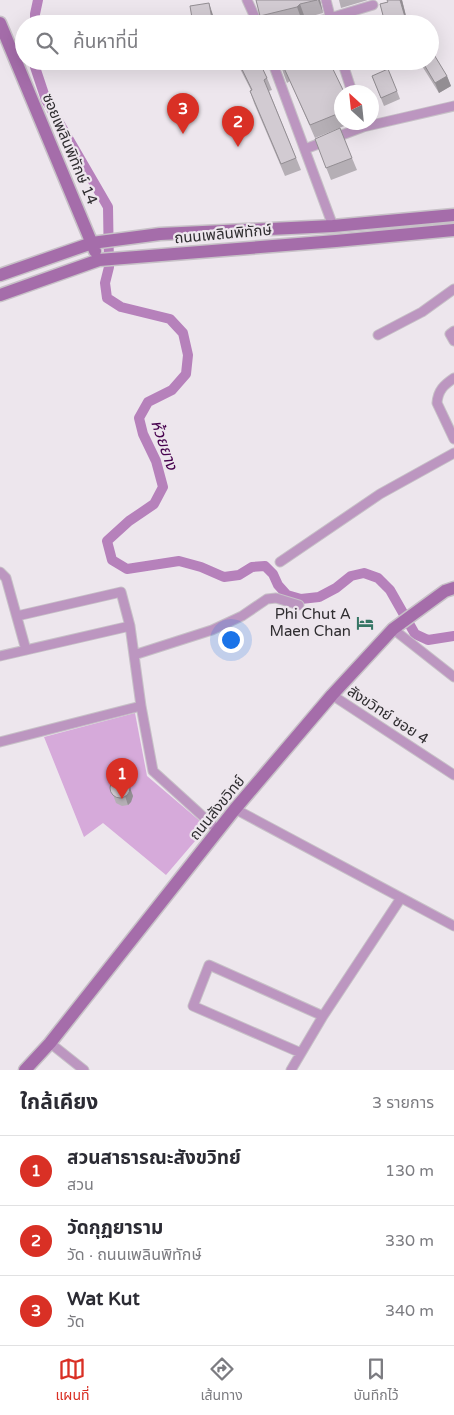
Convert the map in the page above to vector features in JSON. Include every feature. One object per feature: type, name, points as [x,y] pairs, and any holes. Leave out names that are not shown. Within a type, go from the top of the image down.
[{"type":"main road","name":"ซอยเพลินพิทักษ์ 14","points":[[0,23],[15,59]]},
{"type":"main road","name":"ซอยเพลินพิทักษ์ 14","points":[[20,70],[99,260]]},
{"type":"main road","name":"ถนนเพลินพิทักษ์","points":[[0,275],[92,243],[160,234],[333,226],[454,215]]},
{"type":"main road","name":"ถนนเพลินพิทักษ์","points":[[0,295],[99,260],[454,230]]},
{"type":"main road","name":"ถนนสังขวิทย์","points":[[25,1070],[50,1043],[235,809],[332,695],[394,629],[445,591],[454,588]]},
{"type":"street","points":[[247,0],[254,15]]},
{"type":"street","points":[[326,0],[330,15]]},
{"type":"street","points":[[347,15],[373,5]]},
{"type":"street","points":[[275,70],[333,226]]},
{"type":"street","points":[[345,70],[350,85]]},
{"type":"street","points":[[379,121],[454,106]]},
{"type":"street","points":[[305,150],[351,130]]},
{"type":"street","points":[[378,335],[422,312],[454,289]]},
{"type":"street","points":[[454,332],[450,334],[454,341]]},
{"type":"street","points":[[454,378],[440,391],[437,403],[454,439]]},
{"type":"street","points":[[280,562],[380,494],[454,453]]},
{"type":"street","points":[[0,572],[6,578],[26,650]]},
{"type":"street","points":[[17,616],[121,592],[130,626],[141,706],[153,771],[218,831]]},
{"type":"street","points":[[134,655],[212,630],[242,616],[267,599],[276,598],[299,605]]},
{"type":"street","points":[[0,656],[130,626]]},
{"type":"street","points":[[394,629],[454,677]]},
{"type":"street","name":"สังขวิทย์ ซอย 4","points":[[332,695],[454,775]]},
{"type":"street","points":[[0,742],[141,706]]},
{"type":"street","points":[[235,809],[454,926]]},
{"type":"street","points":[[291,1070],[323,1016],[401,898]]},
{"type":"street","points":[[301,1053],[193,1006],[209,965],[323,1016]]},
{"type":"street","points":[[50,1043],[84,1070]]},
{"type":"shaded area","points":[[135,713],[147,776],[207,827],[166,875],[103,823],[84,837],[44,737]]},
{"type":"building","points":[[256,0],[317,0],[300,4],[297,7],[260,15]]},
{"type":"building","points":[[387,0],[400,0],[404,15],[383,15],[380,4],[388,2]]},
{"type":"building","points":[[209,3],[211,15],[192,15],[190,6]]},
{"type":"building","points":[[439,63],[447,76],[435,83],[427,70],[439,70]]},
{"type":"building","points":[[242,70],[263,70],[267,78],[264,80],[296,158],[281,164],[250,91],[252,90]]},
{"type":"building","points":[[285,70],[333,70],[341,85],[334,85],[334,115],[310,125]]},
{"type":"building","points":[[388,70],[397,91],[381,98],[379,85],[376,85],[372,76]]},
{"type":"building","points":[[335,130],[341,130],[352,158],[326,168],[315,139]]},
{"type":"building","points":[[120,778],[127,781],[130,788],[127,795],[120,798],[113,795],[110,788],[113,781]]},
{"type":"waterway","name":"ห้วยยาง","points":[[35,15],[38,0]]},
{"type":"waterway","name":"ห้วยยาง","points":[[36,70],[46,100],[108,207],[109,267],[105,283],[107,298],[121,307],[170,319],[183,333],[188,355],[186,374],[172,390],[148,402],[139,418],[143,434],[156,461],[163,487],[154,504],[129,521],[107,541],[112,560],[127,569],[179,561],[201,567],[224,577],[239,575],[252,567],[265,566],[273,574],[278,585],[287,595],[301,599],[319,597],[336,588],[351,576],[364,573],[378,578],[390,590],[415,634],[428,640],[454,636]]},
{"type":"place","name":"Wat Kut","points":[[183,134]]},
{"type":"place","name":"วัดกุฏยาราม","points":[[238,147]]},
{"type":"place","name":"Phi Chut A Maen Chan","points":[[365,623]]},
{"type":"place","name":"สวนสาธารณะสังขวิทย์","points":[[122,799]]}]
